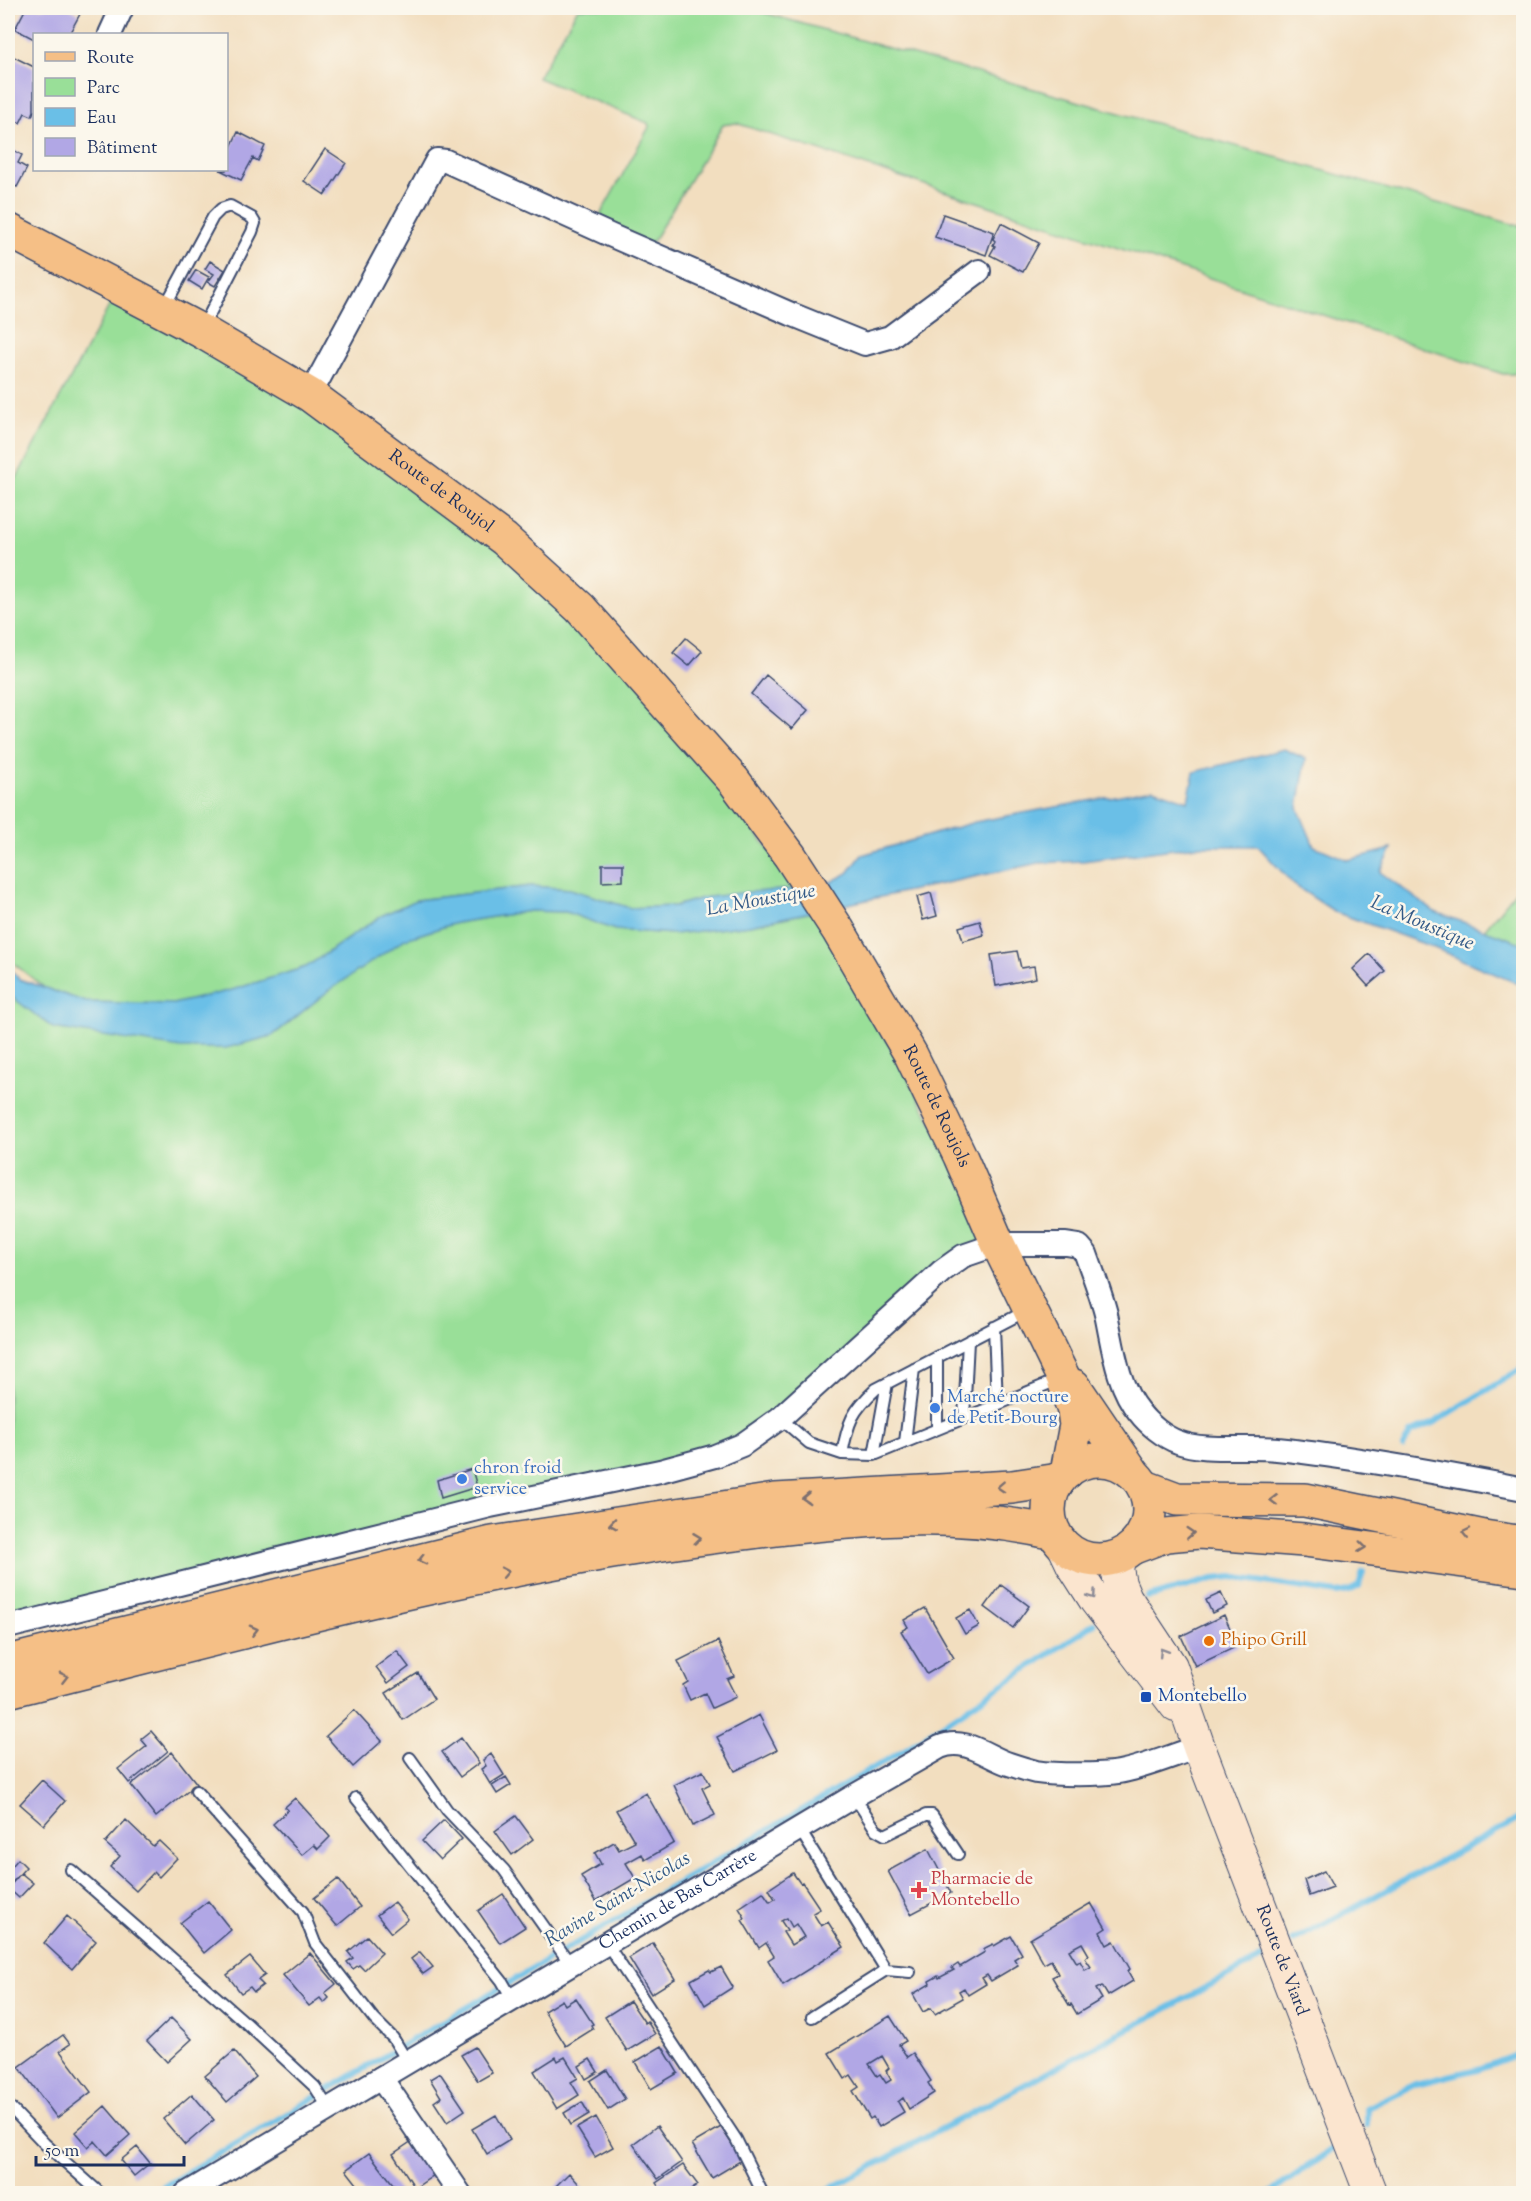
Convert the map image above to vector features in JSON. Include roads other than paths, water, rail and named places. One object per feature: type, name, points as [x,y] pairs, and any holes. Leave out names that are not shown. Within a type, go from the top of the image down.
[{"type":"main road","name":"Route de Roujol","points":[[8,230],[201,331],[310,395],[504,539],[580,608],[734,781],[790,856]]},
{"type":"main road","name":"Route de Roujols","points":[[790,856],[838,930],[911,1055],[960,1156],[1029,1310],[1062,1373],[1076,1425],[1063,1476]]},
{"type":"main road","name":"Route de Roujols","points":[[1062,1373],[1077,1389],[1138,1478]]},
{"type":"main road","points":[[8,1662],[492,1543],[775,1500],[1012,1487],[1063,1476],[1085,1462],[1098,1459],[1121,1464],[1138,1478],[1177,1499],[1305,1500],[1484,1537],[1524,1543]]},
{"type":"main road","points":[[1063,1476],[1050,1500],[1050,1522],[1058,1539],[1075,1554],[1090,1560],[1105,1560],[1166,1535],[1199,1532],[1304,1540],[1524,1569]]},
{"type":"main road","points":[[1127,1552],[1145,1531],[1150,1512],[1149,1499],[1138,1478]]},
{"type":"main road","points":[[8,1691],[379,1599],[507,1571],[688,1539],[818,1525],[953,1518],[1003,1523],[1058,1539]]},
{"type":"main road","name":"Route de Viard","points":[[1058,1539],[1095,1599],[1195,1736]]},
{"type":"main road","name":"Route de Viard","points":[[1127,1552],[1117,1569],[1120,1584],[1126,1598],[1171,1666],[1195,1736],[1371,2193]]},
{"type":"street","points":[[110,33],[122,8]]},
{"type":"street","points":[[310,395],[437,160],[446,161],[612,236],[865,344],[890,337],[979,272]]},
{"type":"street","points":[[8,1627],[490,1506],[660,1471],[704,1459],[742,1445],[780,1418],[942,1271],[963,1256],[998,1244],[1079,1246],[1086,1254],[1106,1313],[1113,1352],[1125,1388],[1138,1412],[1161,1432],[1178,1442],[1200,1447],[1276,1449],[1426,1469],[1524,1490]]},
{"type":"street","name":"Chemin de Bas Carrère","points":[[186,2193],[326,2105],[381,2078],[404,2057],[508,1991],[607,1944],[854,1796],[948,1743],[960,1743],[1008,1764],[1036,1772],[1119,1772],[1195,1736]]},
{"type":"street","points":[[381,2078],[460,2193]]},
{"type":"lane","points":[[163,311],[213,217],[221,208],[230,206],[252,218],[255,224],[201,331]]},
{"type":"lane","points":[[842,1454],[847,1426],[862,1401],[876,1389],[1029,1310]]},
{"type":"lane","points":[[994,1328],[997,1405]]},
{"type":"lane","points":[[964,1418],[968,1341]]},
{"type":"lane","points":[[937,1357],[937,1429]]},
{"type":"lane","points":[[906,1442],[914,1369]]},
{"type":"lane","points":[[780,1418],[809,1443],[842,1454],[874,1455],[997,1405],[1062,1373]]},
{"type":"lane","points":[[874,1455],[888,1383]]},
{"type":"lane","points":[[410,1758],[447,1810],[504,1870],[569,1962]]},
{"type":"lane","points":[[196,1791],[303,1912],[315,1943],[374,2019],[393,2038],[404,2057]]},
{"type":"lane","points":[[854,1796],[876,1830],[885,1835],[926,1815],[932,1815],[958,1854]]},
{"type":"lane","points":[[357,1798],[508,1991]]},
{"type":"lane","points":[[800,1830],[886,1970]]},
{"type":"lane","points":[[70,1870],[246,2023],[315,2087],[326,2105]]},
{"type":"lane","points":[[607,1944],[736,2139],[763,2193]]},
{"type":"lane","points":[[812,2017],[886,1970],[910,1972]]},
{"type":"lane","points":[[8,2105],[45,2144],[101,2193]]},
{"type":"water","name":"La Moustique","points":[[1284,749],[1306,759],[1298,808],[1314,846],[1348,860],[1392,849],[1380,872],[1435,912],[1524,944],[1523,986],[1427,945],[1335,912],[1294,885],[1258,846],[1196,846],[1083,861],[1039,863],[750,925],[674,934],[615,930],[566,912],[530,911],[456,923],[405,939],[327,992],[272,1036],[226,1048],[181,1048],[53,1028],[8,994],[8,966],[19,979],[86,1002],[173,1004],[232,990],[306,967],[381,916],[416,900],[531,886],[570,889],[630,908],[675,906],[702,898],[786,890],[829,883],[848,873],[862,855],[975,822],[1153,789],[1188,801],[1194,772]]},
{"type":"waterway","name":"Ravine Saint-Nicolas","points":[[1403,1447],[1410,1433],[1435,1422],[1524,1367]]},
{"type":"waterway","name":"Ravine Saint-Nicolas","points":[[1148,1597],[1213,1579],[1232,1577],[1337,1593],[1359,1586],[1363,1572]]},
{"type":"waterway","name":"Ravine Saint-Nicolas","points":[[151,2194],[909,1747],[1094,1624]]},
{"type":"waterway","points":[[1292,1941],[1524,1816]]},
{"type":"waterway","points":[[820,2194],[1261,1958]]},
{"type":"waterway","points":[[1367,2125],[1367,2108],[1416,2084],[1481,2068],[1524,2052]]},
{"type":"waterway","points":[[1269,2194],[1335,2147]]},
{"type":"place","name":"Marché nocture de Petit-Bourg","points":[[935,1408]]},
{"type":"place","name":"chron froid service","points":[[462,1479]]},
{"type":"place","name":"Phipo Grill","points":[[1209,1641]]},
{"type":"place","name":"Montebello","points":[[1146,1697]]},
{"type":"place","name":"Pharmacie de Montebello","points":[[919,1890]]}]
